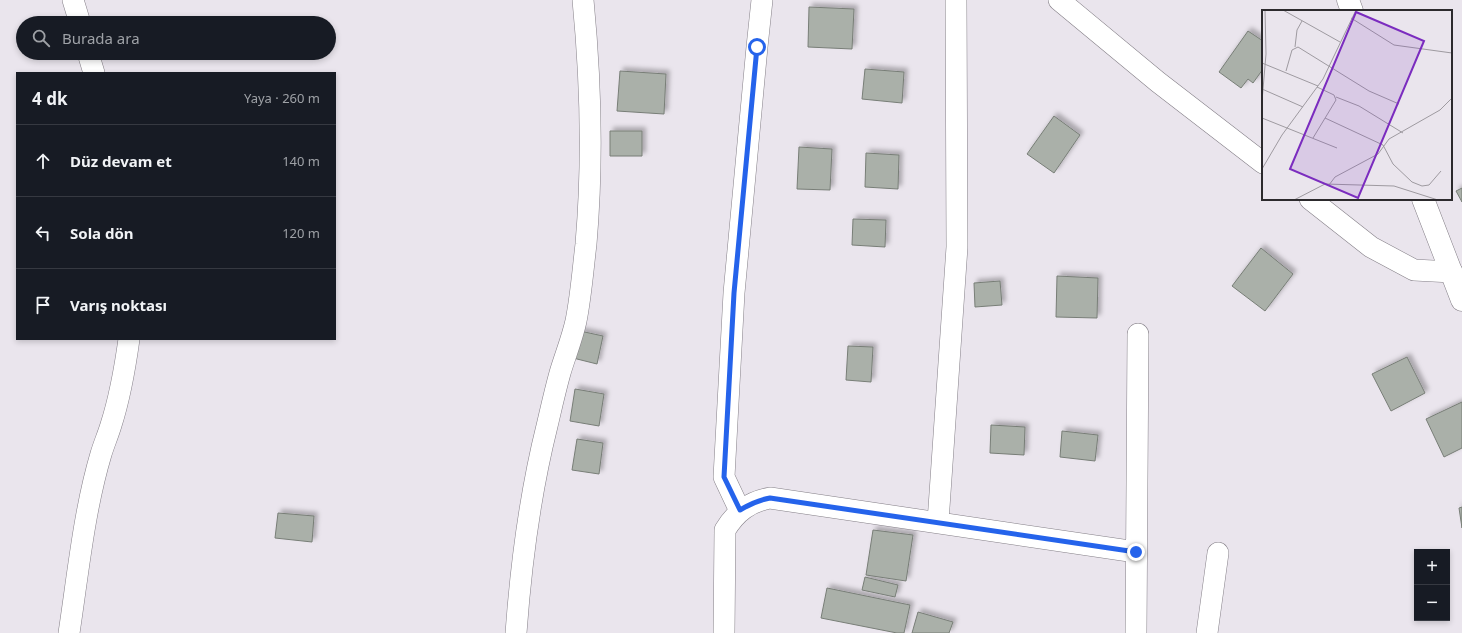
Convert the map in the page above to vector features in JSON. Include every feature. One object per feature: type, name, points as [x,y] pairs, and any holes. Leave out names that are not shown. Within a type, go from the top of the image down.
[{"type":"main road","points":[[1348,0],[1352,10]]},
{"type":"main road","points":[[1423,200],[1462,300]]},
{"type":"street","points":[[73,0],[78,16]]},
{"type":"street","points":[[516,633],[518,601],[526,537],[535,482],[558,382],[576,321],[584,266],[589,210],[591,148],[590,101],[583,0]]},
{"type":"street","points":[[740,510],[724,477],[734,293],[762,0]]},
{"type":"street","points":[[938,522],[957,247],[956,0]]},
{"type":"street","points":[[1059,0],[1158,82],[1262,162]]},
{"type":"street","points":[[90,60],[94,72]]},
{"type":"street","points":[[1311,200],[1371,247],[1414,270],[1452,272]]},
{"type":"street","points":[[1136,633],[1138,334]]},
{"type":"street","points":[[69,633],[87,516],[101,454],[119,396],[129,340]]},
{"type":"street","points":[[724,633],[725,530],[740,510],[754,502],[770,498],[1136,552]]},
{"type":"street","points":[[1207,633],[1218,552]]},
{"type":"building","points":[[809,7],[854,9],[852,49],[808,47]]},
{"type":"building","points":[[1248,31],[1262,40],[1262,70],[1253,83],[1248,79],[1241,88],[1219,72]]},
{"type":"building","points":[[865,69],[904,72],[902,103],[862,99]]},
{"type":"building","points":[[620,71],[666,74],[664,114],[617,111]]},
{"type":"building","points":[[1054,116],[1080,135],[1054,173],[1027,154]]},
{"type":"building","points":[[610,131],[642,131],[642,156],[610,156]]},
{"type":"building","points":[[799,147],[832,149],[830,190],[797,189]]},
{"type":"building","points":[[866,153],[899,155],[898,189],[865,187]]},
{"type":"building","points":[[1462,188],[1462,202],[1456,191]]},
{"type":"building","points":[[853,219],[886,220],[885,247],[852,245]]},
{"type":"building","points":[[1261,248],[1293,274],[1265,311],[1232,286]]},
{"type":"building","points":[[1057,276],[1098,278],[1097,318],[1056,317]]},
{"type":"building","points":[[1000,281],[1002,305],[975,307],[974,283]]},
{"type":"building","points":[[580,331],[603,336],[597,364],[573,358]]},
{"type":"building","points":[[848,346],[873,347],[871,382],[846,380]]},
{"type":"building","points":[[1407,357],[1425,393],[1391,411],[1372,374]]},
{"type":"building","points":[[575,389],[604,394],[599,426],[570,421]]},
{"type":"building","points":[[1462,402],[1462,448],[1444,457],[1426,419]]},
{"type":"building","points":[[991,425],[1025,427],[1024,455],[990,453]]},
{"type":"building","points":[[1062,431],[1098,435],[1095,461],[1060,457]]},
{"type":"building","points":[[577,439],[603,443],[599,474],[572,470]]},
{"type":"building","points":[[1462,507],[1462,528],[1459,508]]},
{"type":"building","points":[[278,513],[314,516],[312,542],[275,538]]},
{"type":"building","points":[[873,530],[913,535],[906,581],[866,575]]},
{"type":"building","points":[[865,577],[898,585],[895,597],[862,590]]},
{"type":"building","points":[[827,588],[910,605],[904,633],[897,633],[821,618]]},
{"type":"building","points":[[918,612],[953,622],[949,633],[912,633]]},
{"type":"route","points":[[757,47],[734,293],[724,477],[740,510],[749,504],[770,498],[1136,552]]}]
